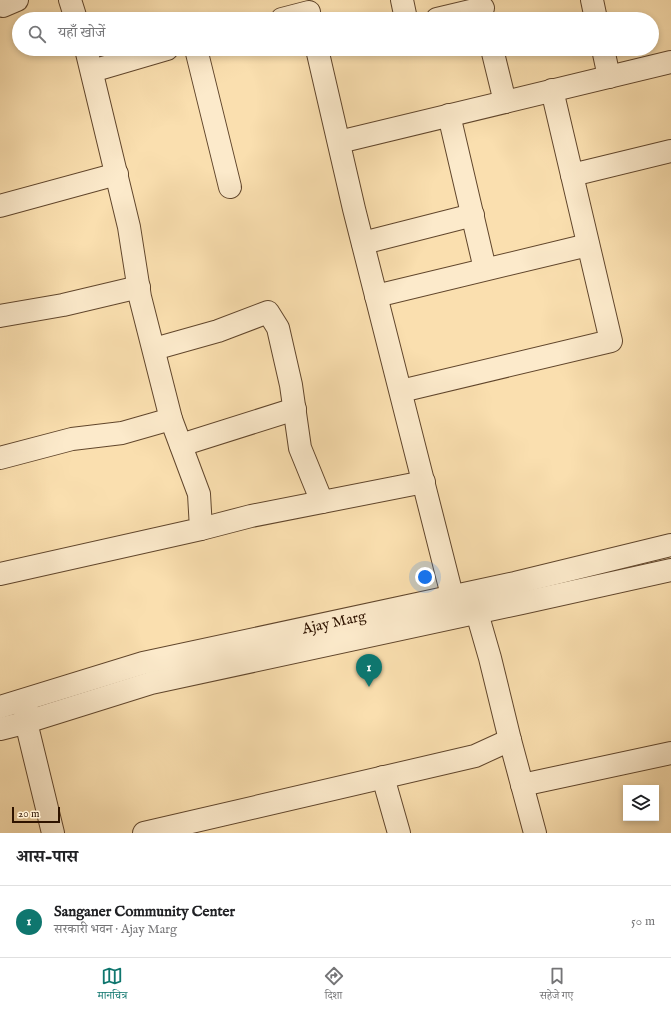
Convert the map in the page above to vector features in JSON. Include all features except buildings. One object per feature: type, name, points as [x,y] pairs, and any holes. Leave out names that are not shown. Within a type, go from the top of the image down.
[{"type":"street","points":[[70,0],[74,12]]},
{"type":"street","points":[[402,0],[405,12]]},
{"type":"street","points":[[592,0],[595,12]]},
{"type":"street","points":[[469,12],[483,9]]},
{"type":"street","points":[[88,56],[117,174],[129,227],[139,287],[171,419],[199,494],[201,529]]},
{"type":"street","points":[[92,71],[143,56]]},
{"type":"street","points":[[198,56],[230,187]]},
{"type":"street","points":[[319,56],[362,243],[424,482],[467,615],[490,658],[535,833]]},
{"type":"street","points":[[494,56],[505,102]]},
{"type":"street","points":[[604,56],[609,77]]},
{"type":"street","points":[[339,142],[671,62]]},
{"type":"street","points":[[401,391],[611,341],[552,90]]},
{"type":"street","points":[[449,115],[485,269]]},
{"type":"street","points":[[572,175],[671,151]]},
{"type":"street","points":[[0,206],[117,174]]},
{"type":"street","points":[[362,243],[472,215]]},
{"type":"street","points":[[376,296],[588,244]]},
{"type":"street","points":[[0,316],[139,287]]},
{"type":"street","points":[[154,349],[218,331],[268,312],[278,328],[291,385],[300,448],[322,502]]},
{"type":"street","points":[[181,445],[295,409]]},
{"type":"street","points":[[0,458],[72,439],[122,433],[171,419]]},
{"type":"street","points":[[0,574],[201,529],[251,516],[424,482]]},
{"type":"street","name":"Ajay Marg","points":[[0,707],[143,663],[461,594],[671,545]]},
{"type":"street","name":"Ajay Marg","points":[[0,729],[150,683],[671,570]]},
{"type":"street","points":[[25,700],[26,722],[53,833]]},
{"type":"street","points":[[144,833],[475,756],[510,740]]},
{"type":"street","points":[[522,785],[671,753]]},
{"type":"street","points":[[383,777],[399,833]]},
{"type":"place","name":"Sanganer Community Center","points":[[369,687]]}]
